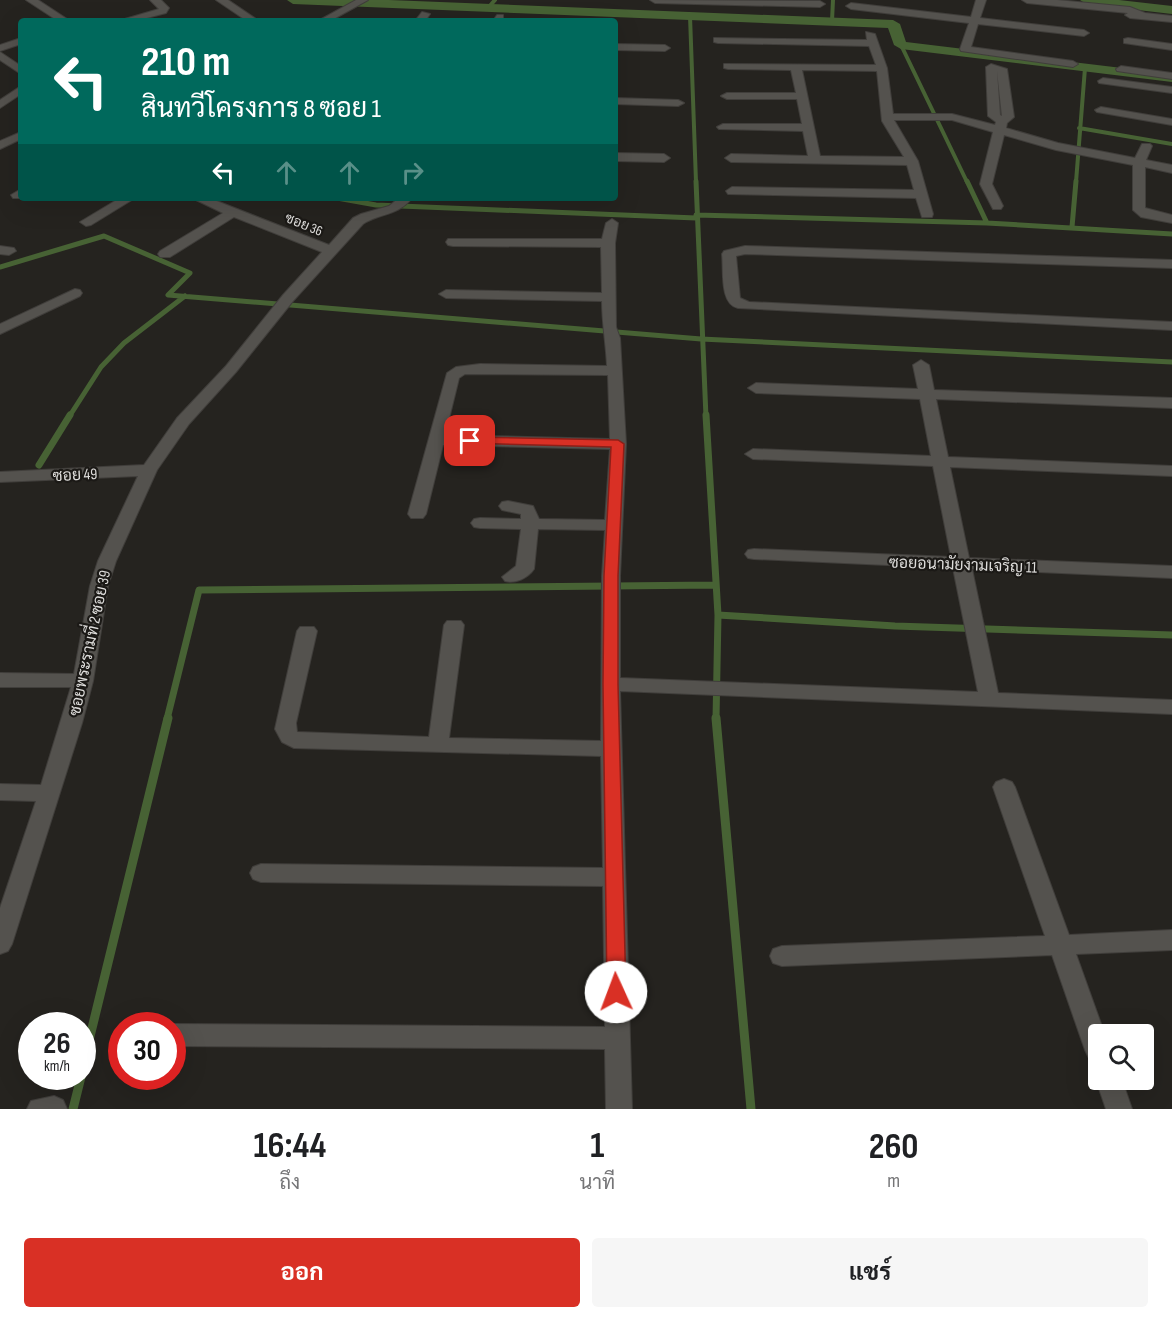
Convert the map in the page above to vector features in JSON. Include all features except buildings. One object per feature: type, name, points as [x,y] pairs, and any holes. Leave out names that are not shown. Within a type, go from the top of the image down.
[{"type":"street","points":[[31,0],[60,18]]},
{"type":"street","points":[[135,18],[163,11],[164,8],[155,0]]},
{"type":"street","points":[[221,0],[249,18]]},
{"type":"street","points":[[655,0],[820,4]]},
{"type":"street","points":[[981,0],[964,49],[1073,64]]},
{"type":"street","points":[[1027,0],[1172,19]]},
{"type":"street","points":[[328,18],[354,4]]},
{"type":"street","points":[[851,6],[1084,33]]},
{"type":"street","points":[[718,40],[871,38],[882,68],[887,119],[912,161],[927,213]]},
{"type":"street","points":[[1128,41],[1172,47]]},
{"type":"street","points":[[0,48],[18,42]]},
{"type":"street","points":[[618,47],[665,48]]},
{"type":"street","points":[[0,55],[18,69]]},
{"type":"street","points":[[728,66],[882,68]]},
{"type":"street","points":[[796,67],[815,160]]},
{"type":"street","points":[[1121,69],[1172,76]]},
{"type":"street","points":[[1102,81],[1172,90]]},
{"type":"street","points":[[0,105],[18,91]]},
{"type":"street","points":[[727,96],[802,96]]},
{"type":"street","points":[[618,101],[678,103]]},
{"type":"street","points":[[1101,110],[1172,122]]},
{"type":"street","points":[[887,119],[955,120],[1000,126],[1056,146],[1172,169]]},
{"type":"street","points":[[997,206],[986,184],[1000,126]]},
{"type":"street","points":[[723,127],[808,128]]},
{"type":"street","points":[[0,145],[18,136]]},
{"type":"street","points":[[1146,146],[1139,163],[1139,210],[1146,214],[1172,219]]},
{"type":"street","points":[[618,156],[664,158]]},
{"type":"street","points":[[731,158],[912,161]]},
{"type":"street","points":[[732,190],[921,194]]},
{"type":"street","points":[[86,222],[124,201]]},
{"type":"street","name":"ซอย 36","points":[[206,201],[331,251]]},
{"type":"street","name":"ซอยพระรามที่ 2 ซอย 39","points":[[1,938],[50,793],[83,681],[99,586],[107,561],[149,470],[183,421],[231,369],[284,302],[331,251],[364,217],[394,210],[403,201]]},
{"type":"street","points":[[165,254],[233,212]]},
{"type":"street","points":[[612,223],[608,243],[609,297],[618,444],[611,586],[610,684],[620,1109]]},
{"type":"street","points":[[453,242],[608,243]]},
{"type":"street","points":[[1172,264],[745,249],[729,254],[732,299],[738,304],[749,306],[1172,326]]},
{"type":"street","points":[[0,330],[75,293]]},
{"type":"street","points":[[447,294],[609,297]]},
{"type":"street","points":[[921,365],[989,698]]},
{"type":"street","points":[[417,514],[452,376],[461,370],[615,371]]},
{"type":"street","points":[[756,388],[1172,403]]},
{"type":"street","points":[[436,440],[618,444]]},
{"type":"street","points":[[753,454],[1172,471]]},
{"type":"street","name":"ซอย 49","points":[[0,477],[149,470]]},
{"type":"street","points":[[508,506],[527,510],[530,515],[525,569],[511,577]]},
{"type":"street","points":[[480,523],[614,525]]},
{"type":"street","name":"ซอยอนามัยงามเจริญ 11","points":[[754,554],[1172,572]]},
{"type":"street","points":[[438,745],[454,625]]},
{"type":"street","points":[[307,631],[285,731],[294,741],[612,749]]},
{"type":"street","points":[[0,680],[83,681]]},
{"type":"street","points":[[610,684],[1172,707]]},
{"type":"street","points":[[1004,787],[1089,1024]]},
{"type":"street","points":[[0,792],[50,793]]},
{"type":"street","points":[[261,873],[613,877]]},
{"type":"street","points":[[782,956],[1172,940]]},
{"type":"street","points":[[186,1035],[618,1038]]},
{"type":"street","points":[[1112,1090],[1119,1109]]},
{"type":"street","points":[[40,1109],[54,1108]]},
{"type":"waterway","points":[[293,0],[893,24],[901,45],[1172,78]]},
{"type":"waterway","points":[[488,8],[495,0]]},
{"type":"waterway","points":[[832,21],[833,0]]},
{"type":"waterway","points":[[1086,0],[1172,10]]},
{"type":"waterway","points":[[690,16],[696,182]]},
{"type":"waterway","points":[[901,45],[967,182]]},
{"type":"waterway","points":[[1080,128],[1085,68]]},
{"type":"waterway","points":[[1076,182],[1080,128]]},
{"type":"waterway","points":[[1080,128],[1172,144]]},
{"type":"waterway","points":[[696,181],[697,215]]},
{"type":"waterway","points":[[967,181],[987,223]]},
{"type":"waterway","points":[[1072,227],[1076,181]]},
{"type":"waterway","points":[[354,201],[376,205],[696,218]]},
{"type":"waterway","points":[[697,215],[987,223]]},
{"type":"waterway","points":[[697,215],[703,339]]},
{"type":"waterway","points":[[987,223],[1172,234]]},
{"type":"waterway","points":[[0,267],[104,236],[190,273],[168,295],[185,296]]},
{"type":"waterway","points":[[69,417],[101,367],[124,343],[185,296]]},
{"type":"waterway","points":[[185,296],[703,339]]},
{"type":"waterway","points":[[703,339],[1172,362]]},
{"type":"waterway","points":[[703,339],[706,417]]},
{"type":"waterway","points":[[39,465],[70,415]]},
{"type":"waterway","points":[[706,415],[718,615]]},
{"type":"waterway","points":[[167,719],[199,590],[716,585]]},
{"type":"waterway","points":[[716,718],[718,615]]},
{"type":"waterway","points":[[718,615],[895,626],[1172,635]]},
{"type":"waterway","points":[[96,1012],[168,718]]},
{"type":"waterway","points":[[716,718],[751,1109]]},
{"type":"waterway","points":[[73,1109],[78,1090]]},
{"type":"route","points":[[470,441],[618,444],[611,576],[610,684],[616,992]]}]
